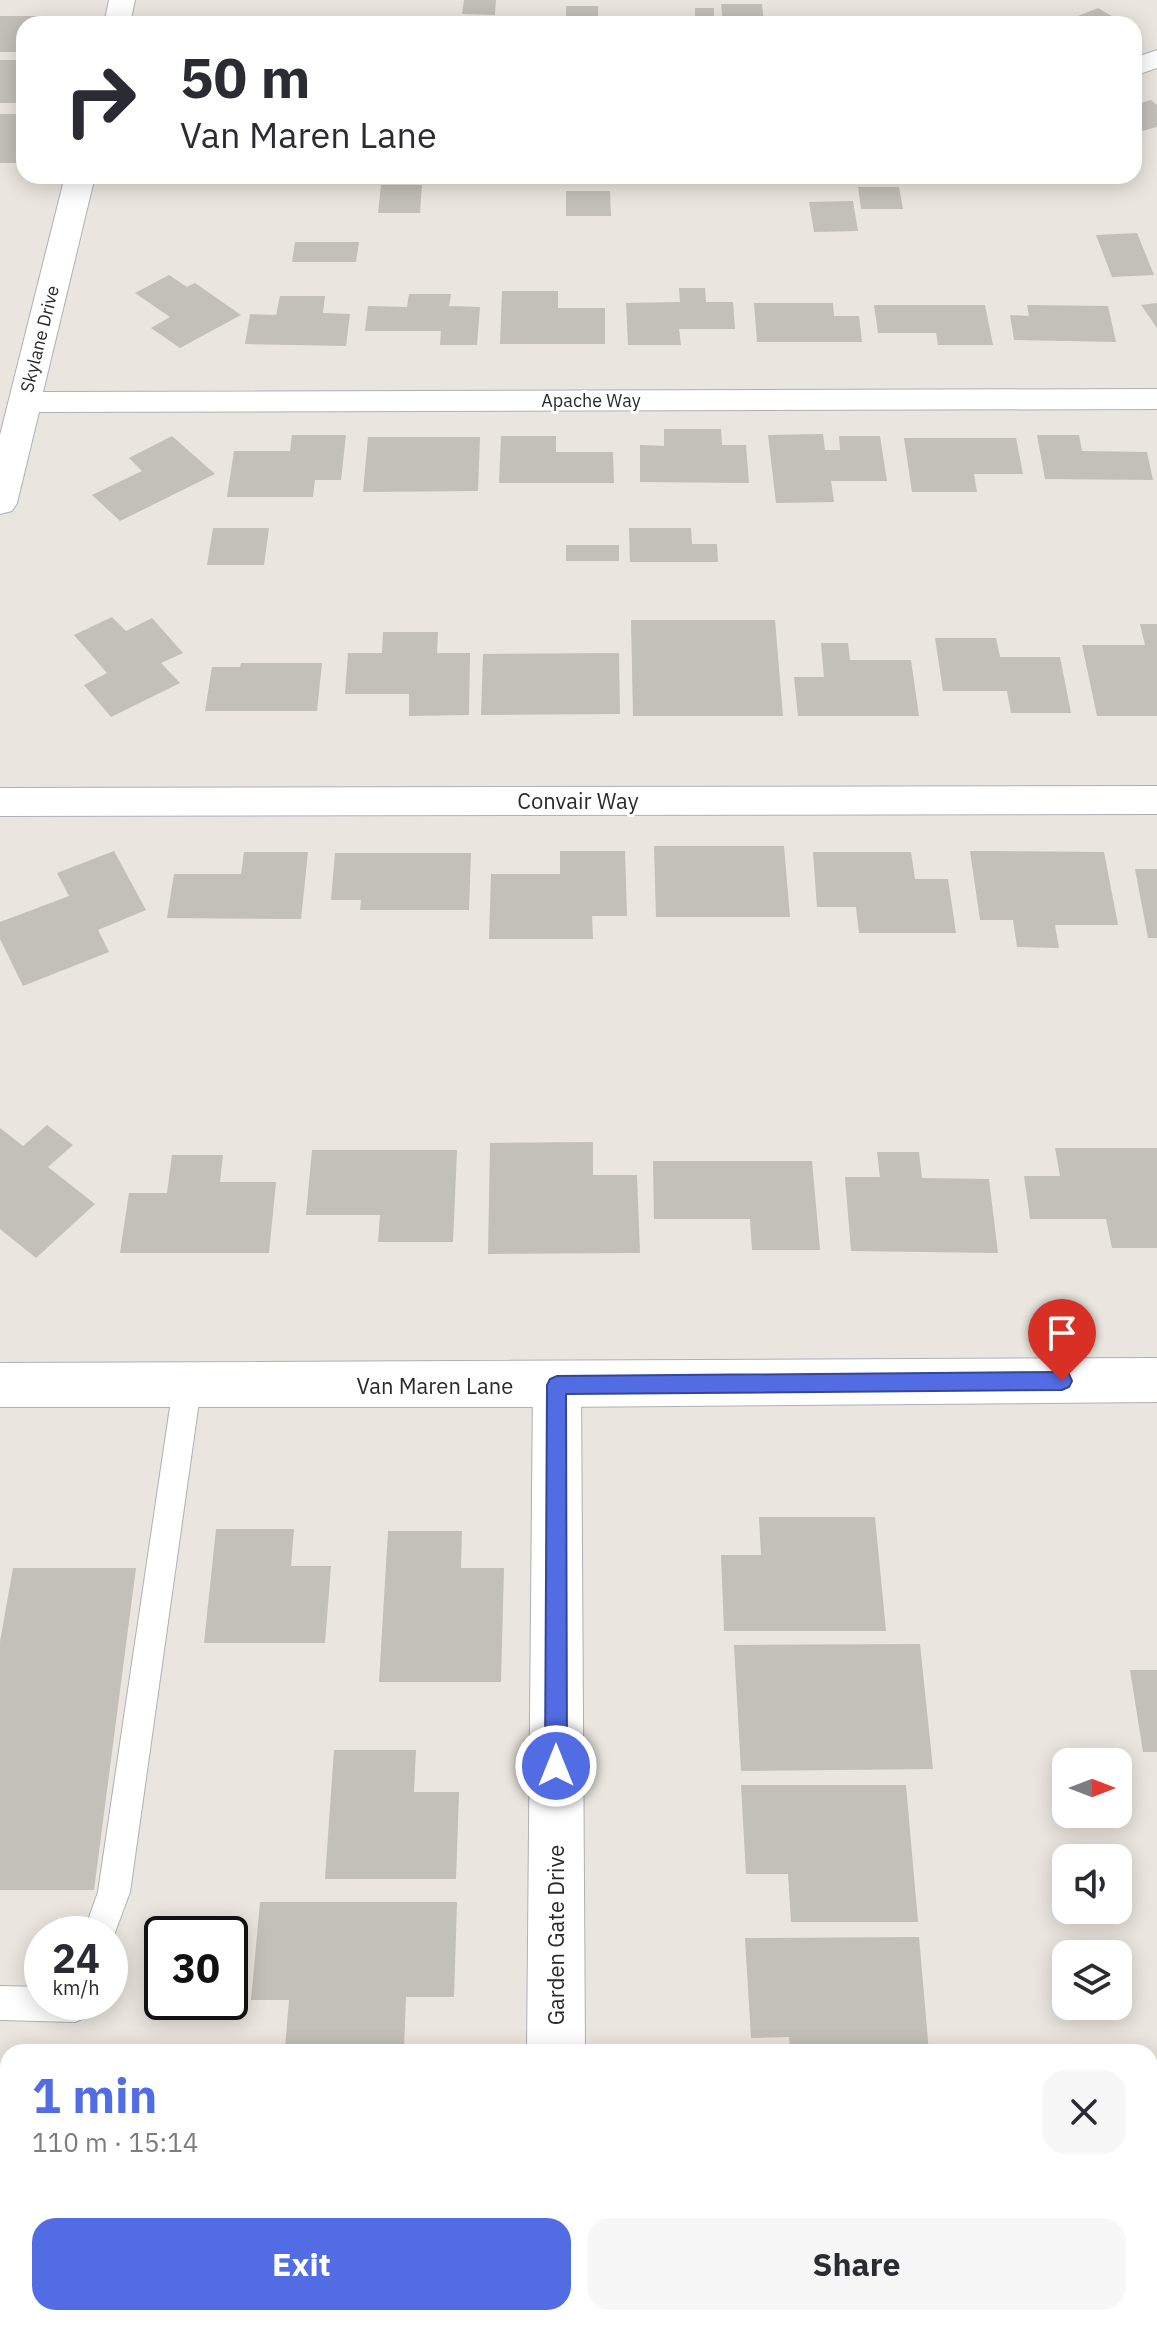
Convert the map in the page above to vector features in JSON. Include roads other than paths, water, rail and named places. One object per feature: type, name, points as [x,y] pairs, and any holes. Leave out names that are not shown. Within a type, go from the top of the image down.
[{"type":"street","name":"Skylane Drive","points":[[0,503],[78,184]]},
{"type":"street","name":"Apache Way","points":[[24,402],[1157,399]]},
{"type":"street","name":"Convair Way","points":[[0,802],[1157,800]]},
{"type":"street","name":"Van Maren Lane","points":[[0,1385],[187,1387],[1157,1380]]},
{"type":"street","name":"Garden Gate Drive","points":[[556,2044],[557,1385]]},
{"type":"lane","points":[[105,1916],[114,1892],[187,1387]]},
{"type":"lane","points":[[0,2003],[24,2004]]}]
